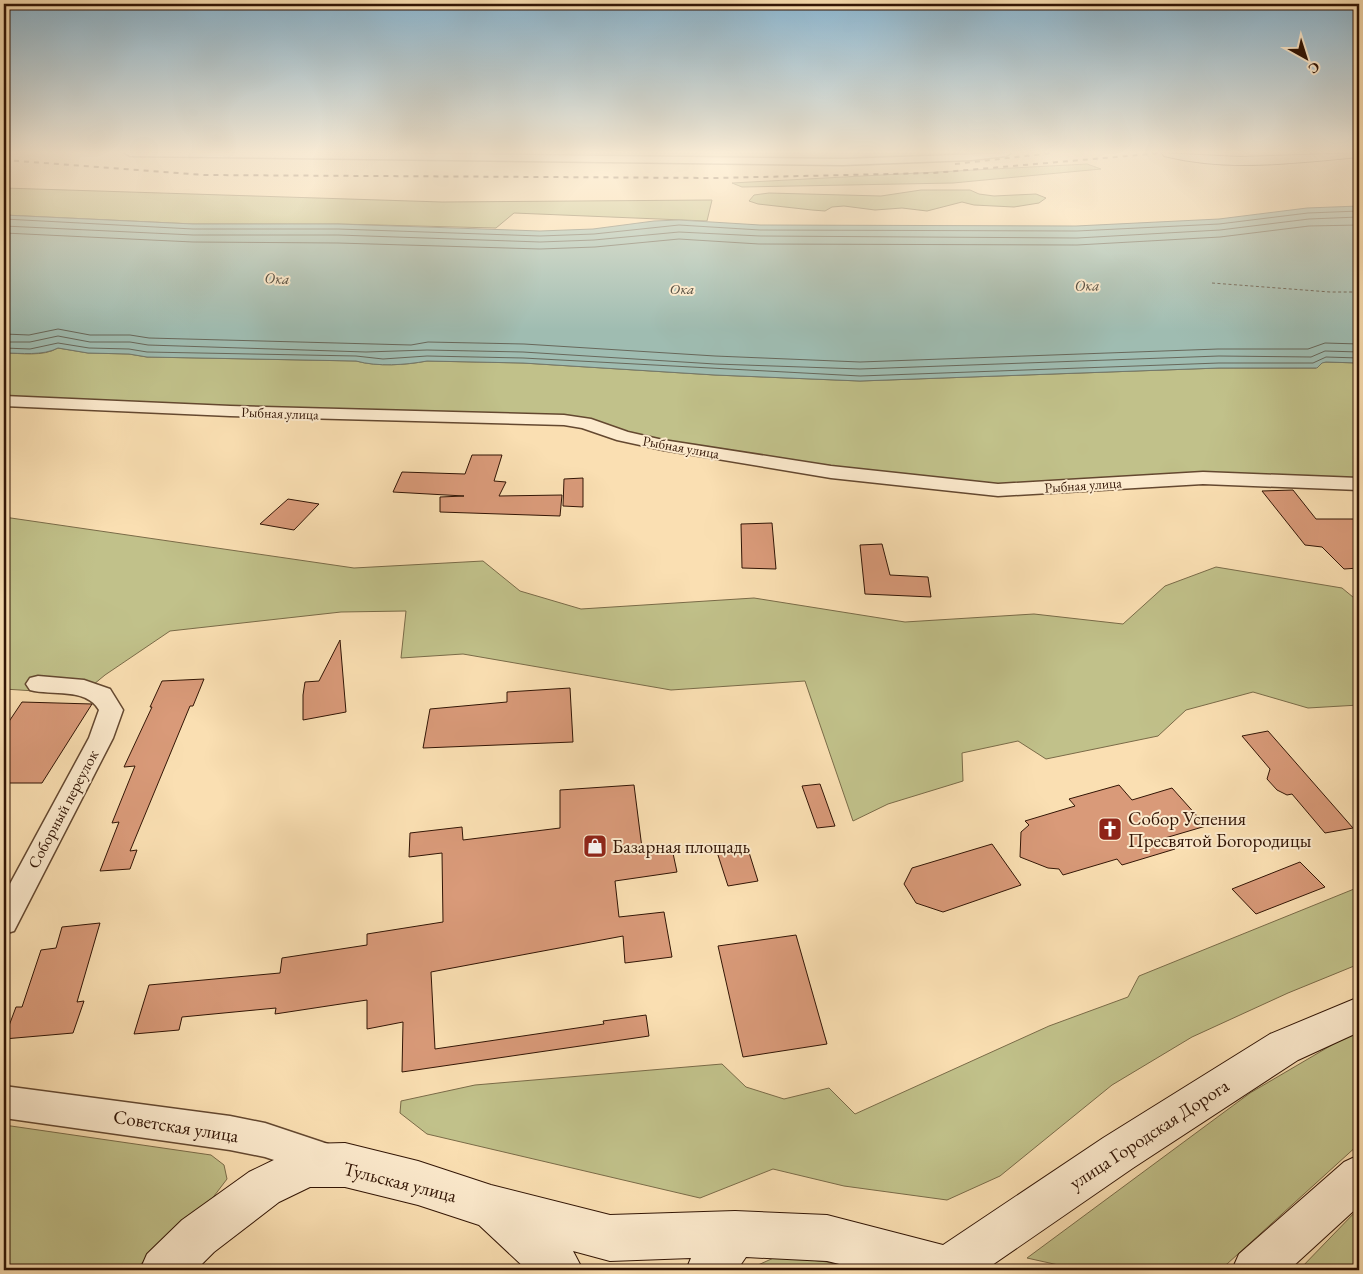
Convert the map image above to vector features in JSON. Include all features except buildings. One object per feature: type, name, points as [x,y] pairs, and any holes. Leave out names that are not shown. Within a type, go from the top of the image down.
[{"type":"main road","name":"улица Городская Дорога","points":[[735,1234],[827,1238],[949,1270],[1110,1159],[1284,1046],[1359,1014]]},
{"type":"main road","name":"Тульская улица","points":[[163,1270],[198,1236],[264,1186],[307,1166],[345,1165],[418,1183],[491,1206],[610,1238],[735,1234]]},
{"type":"main road","points":[[1255,1270],[1359,1177]]},
{"type":"main road","name":"Тульская улица","points":[[491,1206],[560,1270]]},
{"type":"main road","points":[[708,1270],[735,1234]]},
{"type":"street","name":"Рыбная улица","points":[[4,402],[230,411],[564,420],[585,423],[656,444],[811,469],[998,490],[1204,478],[1359,484]]},
{"type":"street","name":"Соборный переулок","points":[[4,922],[102,738],[111,710],[102,695],[84,688],[38,684]]},
{"type":"street","name":"Советская улица","points":[[4,1102],[230,1133],[266,1140],[345,1165]]},
{"type":"green space","points":[[4,212],[709,212],[707,221],[514,213],[496,228],[338,224],[193,224],[4,215]]},
{"type":"green space","points":[[58,348],[88,353],[129,354],[147,357],[356,361],[383,365],[427,361],[523,363],[715,375],[860,381],[1219,368],[1316,368],[1322,362],[1359,363],[1359,487],[1251,485],[1211,481],[1040,492],[829,476],[583,425],[121,410],[4,404],[4,353],[39,354]]},
{"type":"green space","points":[[4,517],[354,568],[483,561],[520,591],[581,609],[754,598],[905,622],[1034,614],[1123,624],[1165,586],[1216,567],[1342,588],[1359,602],[1359,705],[1308,708],[1253,692],[1186,710],[1158,736],[1046,759],[1018,741],[962,753],[963,781],[888,804],[853,821],[805,681],[671,690],[463,654],[401,658],[406,611],[341,612],[170,631],[105,675],[82,694],[4,689]]},
{"type":"green space","points":[[1359,887],[1359,964],[1288,993],[1192,1037],[1112,1085],[1000,1176],[947,1200],[844,1186],[773,1169],[700,1198],[427,1134],[400,1113],[401,1101],[475,1085],[722,1064],[746,1087],[784,1099],[829,1088],[855,1114],[1049,1026],[1128,997],[1139,976]]},
{"type":"green space","points":[[1359,1029],[1359,1144],[1227,1264],[1216,1270],[1081,1270],[1027,1258],[1250,1093]]},
{"type":"green space","points":[[4,1125],[211,1155],[224,1165],[227,1179],[208,1204],[134,1270],[4,1270]]},
{"type":"green space","points":[[1359,1208],[1359,1270],[1299,1270]]},
{"type":"green space","points":[[778,1256],[827,1262],[858,1270],[747,1270]]},
{"type":"water","name":"Ока","points":[[1271,212],[1359,212],[1359,363],[1326,362],[1317,368],[1219,368],[860,381],[715,375],[523,363],[427,361],[382,365],[356,361],[147,357],[129,354],[88,353],[58,348],[39,353],[4,353],[4,215],[193,224],[338,224],[540,231],[593,229],[654,221],[679,220],[760,225],[1076,226],[1219,219]]},
{"type":"ferry route","points":[[1212,283],[1330,292],[1359,292]]},
{"type":"place","name":"Собор Успения Пресвятой Богородицы","points":[[1110,829]]},
{"type":"place","name":"Базарная площадь","points":[[595,846]]}]
